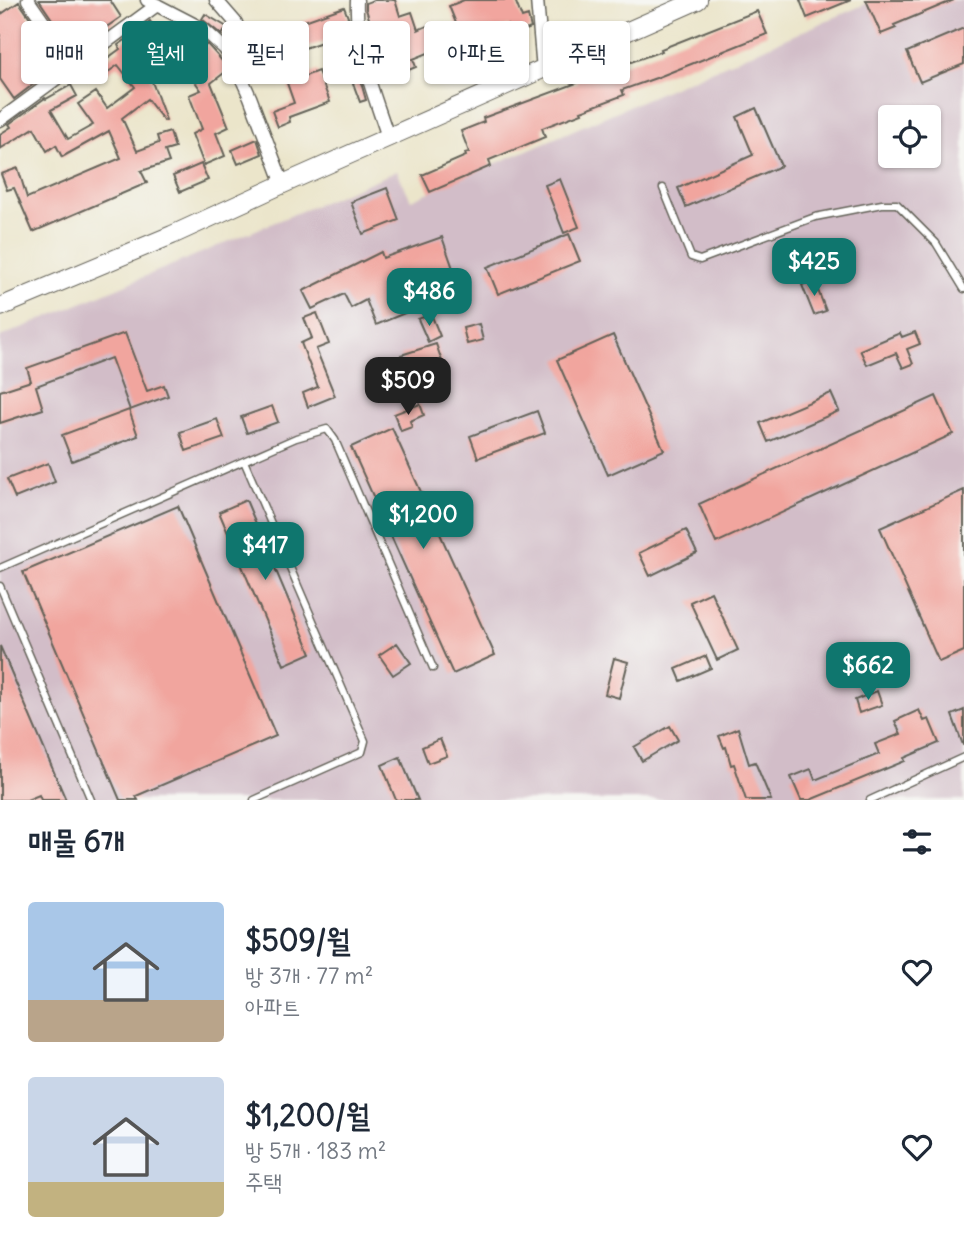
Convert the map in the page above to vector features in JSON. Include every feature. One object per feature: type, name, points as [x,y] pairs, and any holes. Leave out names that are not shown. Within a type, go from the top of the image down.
[{"type":"main road","points":[[630,31],[698,0]]},
{"type":"main road","points":[[0,307],[172,235],[543,70]]},
{"type":"street","points":[[28,0],[43,21]]},
{"type":"street","points":[[216,0],[234,21]]},
{"type":"street","points":[[357,0],[356,23],[364,65],[388,137]]},
{"type":"street","points":[[537,0],[543,70]]},
{"type":"street","points":[[108,39],[152,3],[203,29],[222,46]]},
{"type":"street","points":[[0,120],[49,84]]},
{"type":"street","points":[[244,84],[283,184]]},
{"type":"lane","points":[[663,188],[691,257],[700,260],[815,217],[882,204],[897,204],[936,243],[964,289]]},
{"type":"lane","points":[[0,568],[296,438],[327,429],[332,434],[433,668]]},
{"type":"lane","points":[[244,461],[365,741],[362,752],[254,800]]},
{"type":"lane","points":[[0,586],[91,800]]},
{"type":"lane","points":[[870,800],[964,757]]},
{"type":"shaded area","points":[[875,0],[964,0],[964,800],[0,800],[0,337],[397,171],[411,200]]},
{"type":"building","points":[[39,0],[110,0],[121,17],[108,26],[108,21],[53,21]]},
{"type":"building","points":[[374,0],[395,0],[400,16],[412,12],[418,30],[424,27],[424,55],[413,59],[416,67],[410,69],[410,21],[370,21],[366,3]]},
{"type":"building","points":[[464,0],[515,0],[522,18],[528,16],[531,28],[529,29],[529,21],[455,21],[449,6]]},
{"type":"building","points":[[800,0],[851,0],[807,18]]},
{"type":"building","points":[[866,0],[954,0],[894,25],[896,28],[881,34]]},
{"type":"building","points":[[19,2],[32,21],[21,21],[21,84],[34,84],[14,99],[0,79],[0,15]]},
{"type":"building","points":[[344,7],[349,21],[323,21],[323,42],[309,46],[309,21],[304,21]]},
{"type":"building","points":[[757,11],[767,34],[622,90],[624,95],[542,128],[545,137],[489,160],[491,166],[430,192],[422,175],[466,156],[465,153],[469,152],[461,131],[484,122],[483,118],[574,84],[630,84],[630,62],[662,51],[661,49]]},
{"type":"building","points":[[205,14],[222,24],[222,35],[208,21],[202,19]]},
{"type":"building","points":[[964,28],[964,64],[920,82],[907,52]]},
{"type":"building","points":[[122,42],[122,70],[118,65],[108,72],[108,58],[120,49],[118,45]]},
{"type":"building","points":[[208,45],[222,61],[222,75],[211,83],[229,127],[216,133],[225,156],[204,165],[192,134],[202,129],[189,95],[201,90],[197,84],[208,84]]},
{"type":"building","points":[[318,71],[330,102],[289,117],[290,122],[278,127],[272,111],[294,103],[287,84],[309,84],[309,74]]},
{"type":"building","points":[[133,84],[153,84],[166,120],[164,121],[147,99],[122,118],[137,151],[159,143],[157,136],[170,132],[175,148],[165,151],[169,162],[141,171],[147,183],[33,232],[14,188],[7,190],[1,174],[18,168],[27,198],[121,158],[109,131],[62,157],[56,145],[47,151],[34,128],[0,149],[0,134],[11,127],[9,124],[45,98],[71,85],[77,96],[51,110],[68,139],[93,125],[78,104],[96,92],[107,108],[135,87]]},
{"type":"building","points":[[353,84],[361,84],[366,100],[360,102]]},
{"type":"building","points":[[756,108],[781,166],[686,207],[678,188],[753,155],[737,117]]},
{"type":"building","points":[[257,139],[262,154],[238,164],[232,150]]},
{"type":"building","points":[[201,164],[208,180],[180,192],[173,176]]},
{"type":"building","points":[[560,179],[579,227],[564,233],[545,185]]},
{"type":"building","points":[[387,188],[399,220],[363,234],[351,202]]},
{"type":"building","points":[[569,234],[580,261],[498,294],[487,267]]},
{"type":"building","points":[[442,237],[456,277],[399,298],[405,313],[376,325],[366,300],[351,308],[344,294],[312,309],[303,291],[381,252],[383,258]]},
{"type":"building","points":[[814,280],[826,311],[814,315],[802,285]]},
{"type":"building","points":[[317,313],[329,344],[316,349],[335,396],[308,407],[303,393],[318,387],[301,343],[312,338],[304,318]]},
{"type":"building","points":[[431,314],[440,336],[428,342],[418,319]]},
{"type":"building","points":[[479,324],[483,340],[467,344],[463,328]]},
{"type":"building","points":[[915,332],[920,344],[907,349],[913,364],[903,368],[896,353],[867,365],[860,350],[900,333],[902,337]]},
{"type":"building","points":[[125,333],[147,391],[164,385],[168,396],[130,410],[111,358],[36,386],[43,409],[0,423],[0,391],[31,381],[27,368]]},
{"type":"building","points":[[613,335],[664,450],[608,475],[557,360]]},
{"type":"building","points":[[436,344],[444,367],[408,379],[401,355]]},
{"type":"building","points":[[831,393],[839,411],[768,442],[760,423]]},
{"type":"building","points":[[936,396],[953,434],[716,543],[699,504]]},
{"type":"building","points":[[420,404],[424,415],[410,421],[412,427],[401,431],[394,414]]},
{"type":"building","points":[[272,406],[278,422],[247,433],[241,417]]},
{"type":"building","points":[[129,410],[138,436],[72,461],[62,435]]},
{"type":"building","points":[[537,411],[545,433],[478,458],[470,436]]},
{"type":"building","points":[[217,419],[224,438],[186,451],[180,432]]},
{"type":"building","points":[[392,428],[495,655],[453,674],[351,447]]},
{"type":"building","points":[[48,463],[55,482],[15,498],[7,479]]},
{"type":"building","points":[[964,490],[964,651],[939,662],[880,528]]},
{"type":"building","points":[[246,500],[311,653],[284,665],[219,512]]},
{"type":"building","points":[[178,506],[276,736],[136,796],[138,800],[120,800],[23,572]]},
{"type":"building","points":[[686,530],[697,553],[650,576],[639,553]]},
{"type":"building","points":[[711,592],[738,650],[717,660],[690,602]]},
{"type":"building","points":[[397,643],[411,663],[393,675],[379,655]]},
{"type":"building","points":[[0,646],[66,800],[41,800],[39,795],[27,800],[0,800]]},
{"type":"building","points":[[706,656],[711,668],[681,681],[676,669]]},
{"type":"building","points":[[614,658],[628,662],[619,698],[605,694]]},
{"type":"building","points":[[877,691],[882,705],[859,713],[855,700]]},
{"type":"building","points":[[919,710],[924,721],[929,719],[939,743],[904,758],[905,761],[810,800],[801,800],[791,777],[811,769],[815,780],[879,754],[875,744],[901,734],[895,721]]},
{"type":"building","points":[[964,710],[964,745],[963,745],[952,715]]},
{"type":"building","points":[[670,726],[678,740],[642,761],[634,747]]},
{"type":"building","points":[[738,728],[749,764],[755,762],[771,800],[746,800],[734,764],[731,765],[726,747],[724,748],[719,736]]},
{"type":"building","points":[[440,739],[447,756],[428,763],[422,747]]},
{"type":"building","points":[[400,757],[418,800],[396,800],[382,765]]}]
